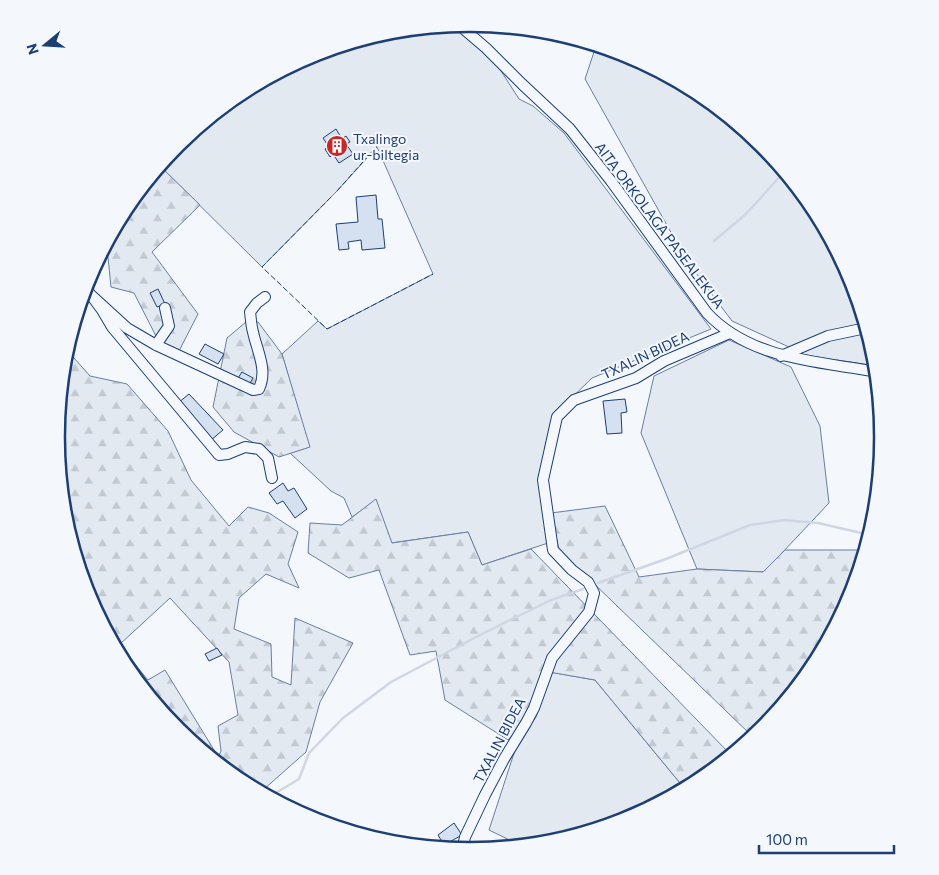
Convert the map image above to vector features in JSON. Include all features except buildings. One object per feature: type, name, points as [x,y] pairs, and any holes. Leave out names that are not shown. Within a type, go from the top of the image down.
[{"type":"street","name":"AITA ORKOLAGA PASEALEKUA","points":[[467,32],[486,48],[570,129],[611,181],[707,313],[718,325],[758,347],[781,356],[869,371]]},
{"type":"street","points":[[92,296],[127,328],[156,345],[253,390],[259,389],[263,380],[260,356],[252,332],[250,312],[265,297]]},
{"type":"street","points":[[92,296],[112,327],[219,454],[228,454],[245,447],[259,449],[268,458],[272,478]]},
{"type":"street","points":[[156,345],[169,326],[165,308]]},
{"type":"street","points":[[781,356],[828,336],[860,329]]},
{"type":"street","name":"TXALIN BIDEA","points":[[464,842],[489,787],[534,708],[552,658],[589,612],[594,593],[588,582],[572,570],[553,550],[543,480],[557,417],[574,400],[636,378],[664,361],[730,333]]},
{"type":"green space","points":[[462,32],[494,60],[519,99],[533,106],[564,133],[711,329],[592,378],[555,414],[546,442],[540,478],[548,543],[482,565],[468,532],[391,543],[376,500],[352,517],[344,498],[331,491],[290,453],[309,447],[282,354],[318,321],[327,329],[433,274],[377,147],[337,191],[262,267],[165,170],[202,133],[223,116],[244,101],[290,74],[339,54],[365,46],[417,36]]},
{"type":"green space","points":[[594,52],[624,63],[649,74],[695,101],[737,133],[756,151],[791,191],[806,212],[833,258],[853,307],[868,365],[799,354],[789,347],[732,321],[687,261],[585,79]]},
{"type":"green space","points":[[165,170],[200,205],[152,252],[198,314],[179,351],[160,344],[134,293],[111,287],[108,257],[133,212]]},
{"type":"green space","points":[[246,322],[258,322],[282,354],[310,447],[279,457],[234,432],[213,407],[227,338]]},
{"type":"green space","points":[[729,340],[791,367],[820,426],[829,503],[764,572],[697,569],[641,433],[654,376]]},
{"type":"green space","points":[[72,356],[90,376],[127,384],[168,431],[191,480],[229,526],[248,507],[269,513],[298,532],[288,564],[299,588],[266,574],[239,598],[234,629],[271,644],[272,677],[291,685],[295,618],[353,643],[320,702],[306,752],[266,787],[219,756],[221,751],[218,726],[238,715],[229,662],[170,598],[121,643],[95,592],[78,542],[72,517],[65,464],[65,411]]},
{"type":"green space","points":[[376,499],[392,543],[468,532],[482,565],[531,549],[727,750],[680,783],[595,680],[543,671],[524,722],[508,740],[445,700],[436,651],[410,655],[379,570],[349,578],[308,553],[310,523],[342,525]]},
{"type":"green space","points":[[605,506],[639,577],[697,569],[763,572],[785,550],[859,550],[833,617],[806,663],[774,705],[748,732],[559,550],[551,513]]},
{"type":"green space","points":[[130,659],[148,680],[165,670],[214,750],[202,742],[165,705]]},
{"type":"green space","points":[[550,672],[595,680],[680,783],[649,801],[600,821],[549,835],[510,840],[489,830],[517,744],[536,717]]},
{"type":"waterway","points":[[714,241],[747,213],[780,177]]},
{"type":"waterway","points":[[598,583],[666,559],[750,525],[784,520],[818,523],[863,533]]},
{"type":"waterway","points":[[276,793],[299,779],[309,753],[343,718],[391,682],[551,600],[583,589]]},
{"type":"fence","points":[[337,191],[377,146]]},
{"type":"fence","points":[[331,197],[262,267],[327,329],[433,274]]},
{"type":"place","name":"Txalingo ur-biltegia","points":[[337,146]]}]
